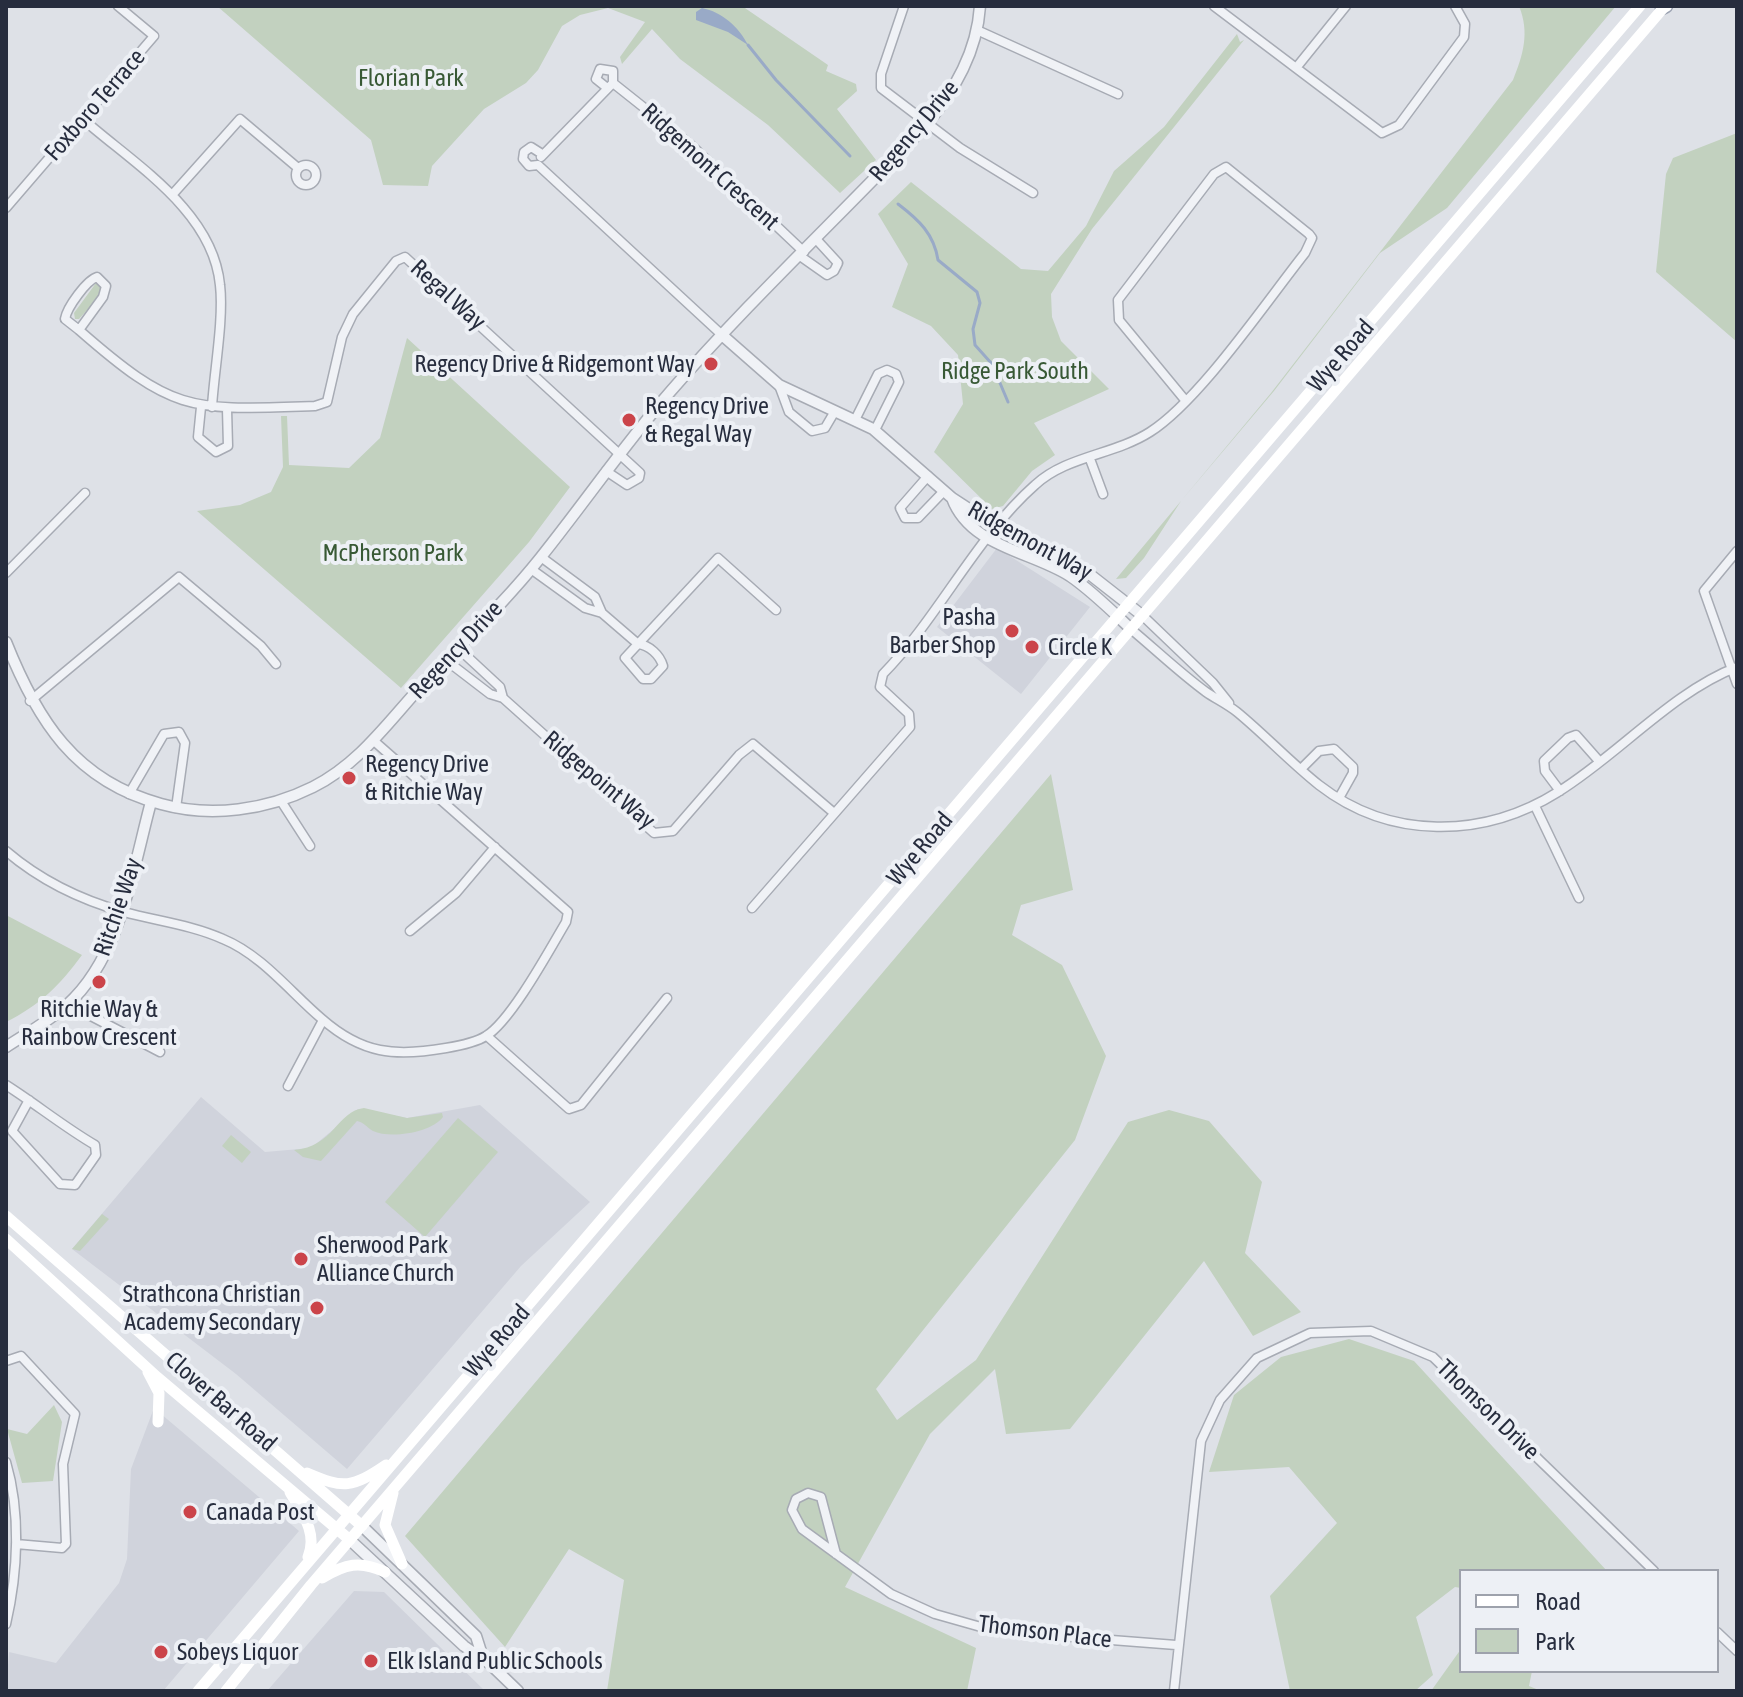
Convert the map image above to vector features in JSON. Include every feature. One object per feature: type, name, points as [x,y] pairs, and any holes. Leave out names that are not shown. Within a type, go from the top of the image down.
[{"type":"main road","name":"Wye Road","points":[[198,1691],[1640,6]]},
{"type":"main road","name":"Wye Road","points":[[226,1691],[311,1585],[1664,7]]},
{"type":"main road","name":"Clover Bar Road","points":[[6,1216],[362,1526]]},
{"type":"main road","name":"Clover Bar Road","points":[[6,1239],[144,1365],[350,1540]]},
{"type":"main road","points":[[144,1365],[159,1393],[158,1422]]},
{"type":"main road","points":[[299,1470],[346,1485],[364,1480],[400,1456]]},
{"type":"main road","points":[[286,1485],[312,1539],[304,1568]]},
{"type":"main road","points":[[396,1487],[385,1525],[402,1564]]},
{"type":"main road","points":[[311,1585],[347,1565],[367,1564],[385,1572]]},
{"type":"street","name":"Foxboro Terrace","points":[[6,208],[154,36],[118,6]]},
{"type":"street","points":[[904,6],[881,74],[881,88],[927,124],[1033,193]]},
{"type":"street","name":"Regency Drive","points":[[6,642],[30,701],[52,732],[74,756],[129,794],[176,808],[218,812],[281,801],[343,769],[374,741],[531,569],[618,453],[722,335],[927,124],[952,92],[979,31],[980,6]]},
{"type":"street","points":[[1214,6],[1376,130],[1388,132],[1399,125],[1464,37],[1465,24],[1455,6]]},
{"type":"street","points":[[1296,68],[1346,6]]},
{"type":"street","points":[[979,31],[1118,94]]},
{"type":"street","name":"Ridgemont Crescent","points":[[542,154],[531,147],[523,155],[526,164],[538,165],[542,154],[610,85],[691,145],[802,254]]},
{"type":"street","points":[[172,195],[240,119],[298,168]]},
{"type":"street","points":[[84,120],[172,195],[208,244],[220,285],[212,407]]},
{"type":"street","points":[[538,165],[722,335]]},
{"type":"street","points":[[752,908],[910,727],[909,714],[880,687],[883,674],[998,528],[1040,480],[1060,467],[1090,459],[1152,431],[1185,400],[1305,253],[1312,238],[1226,167],[1214,174],[1118,300],[1119,320],[1185,400]]},
{"type":"street","points":[[802,254],[816,270],[827,275],[834,271],[838,263],[816,239]]},
{"type":"street","name":"Regal Way","points":[[79,330],[128,373],[155,391],[201,407],[227,409],[327,402],[342,337],[353,314],[396,261],[405,257],[618,453]]},
{"type":"street","points":[[97,277],[106,286],[103,297],[79,330],[65,319],[66,312],[83,293],[87,283],[97,277]]},
{"type":"street","name":"Ridgemont Way","points":[[722,335],[779,385],[875,430],[948,495],[998,528],[1074,562],[1143,616]]},
{"type":"street","points":[[855,420],[878,374],[887,370],[896,374],[899,382],[875,430]]},
{"type":"street","points":[[779,385],[789,412],[812,431],[825,428],[835,411]]},
{"type":"street","points":[[201,407],[198,437],[216,452],[228,446],[227,409]]},
{"type":"street","points":[[606,471],[627,485],[639,478],[638,470],[618,453]]},
{"type":"street","points":[[1090,459],[1103,494]]},
{"type":"street","name":"Ridgemont Way","points":[[928,476],[900,508],[905,518],[918,518],[948,495]]},
{"type":"street","points":[[6,573],[85,493]]},
{"type":"street","name":"Ridgemont Way","points":[[948,495],[965,520],[990,538],[1068,575],[1132,630]]},
{"type":"street","points":[[1737,551],[1704,591],[1734,668],[1737,684]]},
{"type":"street","points":[[541,557],[595,597],[602,613]]},
{"type":"street","points":[[531,569],[585,608],[602,613],[638,644],[645,645],[661,659],[663,666],[651,679],[643,679],[625,658],[638,644],[718,558],[776,610]]},
{"type":"street","points":[[30,701],[179,577],[261,646],[276,664]]},
{"type":"street","points":[[1143,616],[1213,683],[1234,710]]},
{"type":"street","points":[[1132,630],[1339,798],[1383,819],[1435,828],[1484,824],[1535,806],[1691,694],[1734,668]]},
{"type":"street","name":"Ridgepoint Way","points":[[459,649],[500,687],[503,698]]},
{"type":"street","name":"Ridgepoint Way","points":[[447,661],[490,694],[503,698],[654,833],[673,831],[739,755],[753,744],[834,813]]},
{"type":"street","points":[[129,794],[164,734],[179,732],[185,743],[176,808]]},
{"type":"street","points":[[1560,791],[1545,771],[1544,761],[1568,738],[1576,735],[1584,740],[1599,761]]},
{"type":"street","points":[[6,851],[49,881],[121,911],[199,931],[238,946],[349,1039],[392,1054],[414,1055],[487,1036],[521,996],[570,917],[565,908],[374,741]]},
{"type":"street","points":[[1301,769],[1326,747],[1341,754],[1353,767],[1353,773],[1339,798]]},
{"type":"street","points":[[281,801],[310,846]]},
{"type":"street","name":"Ritchie Way","points":[[6,1047],[68,1004],[100,964],[121,911],[151,802]]},
{"type":"street","points":[[1535,806],[1579,898]]},
{"type":"street","points":[[410,931],[456,893],[495,847]]},
{"type":"street","points":[[487,1036],[569,1109],[581,1105],[667,998]]},
{"type":"street","points":[[68,1004],[160,1052]]},
{"type":"street","points":[[288,1086],[323,1020]]},
{"type":"street","points":[[6,1085],[29,1100],[98,1149],[75,1185],[60,1184],[12,1131],[29,1100]]},
{"type":"street","name":"Thomson Drive","points":[[1174,1691],[1176,1645],[1201,1441],[1220,1400],[1257,1358],[1310,1333],[1371,1331],[1433,1357],[1652,1569]]},
{"type":"street","points":[[6,1361],[21,1356],[75,1414],[63,1464],[66,1544],[62,1548],[16,1544]]},
{"type":"street","points":[[6,1462],[16,1544],[15,1584],[6,1623]]},
{"type":"street","name":"Thomson Place","points":[[836,1554],[821,1497],[808,1493],[796,1499],[792,1510],[802,1529],[836,1554],[891,1594],[935,1614],[995,1631],[1176,1645]]},
{"type":"street","points":[[362,1526],[476,1636],[483,1658]]},
{"type":"street","points":[[350,1540],[464,1646],[483,1658],[518,1691]]},
{"type":"street","points":[[1719,1634],[1737,1651]]},
{"type":"shaded area","points":[[997,548],[1090,607],[1021,694],[937,627]]},
{"type":"shaded area","name":"Strathcona Christian Academy Secondary","points":[[201,1097],[265,1152],[311,1148],[358,1109],[407,1118],[480,1105],[590,1202],[521,1266],[347,1469],[236,1374],[72,1249]]},
{"type":"shaded area","points":[[154,1408],[299,1531],[163,1691],[6,1691],[9,1652],[56,1663],[119,1583],[127,1559],[131,1469]]},
{"type":"shaded area","points":[[354,1591],[384,1592],[485,1691],[267,1691]]},
{"type":"green space","name":"Florian Park","points":[[217,6],[742,6],[828,65],[826,71],[856,84],[857,91],[837,109],[876,160],[840,193],[768,125],[680,59],[652,29],[622,64],[620,57],[645,22],[608,8],[580,15],[562,26],[538,70],[526,83],[484,109],[432,166],[428,186],[383,185],[371,140]]},
{"type":"green space","points":[[1519,6],[1616,6],[1447,208],[1380,253],[1274,391],[1181,501],[1271,393],[1513,80],[1524,44],[1524,25]]},
{"type":"green space","name":"Ridge Park South","points":[[1237,34],[1240,42],[1244,40],[1092,229],[1051,294],[1052,317],[1061,341],[1109,389],[1034,423],[1055,455],[1032,471],[1003,506],[992,509],[934,452],[963,404],[958,355],[931,326],[892,307],[908,264],[878,214],[911,182],[1021,269],[1048,271],[1086,226],[1114,171],[1164,127]]},
{"type":"green space","points":[[1737,133],[1737,342],[1656,272],[1666,174],[1673,158]]},
{"type":"green space","points":[[96,283],[101,288],[98,298],[79,319],[75,319],[74,313]]},
{"type":"green space","name":"McPherson Park","points":[[407,338],[570,487],[529,542],[401,688],[197,511],[240,505],[271,492],[283,467],[281,416],[287,416],[289,465],[349,468],[380,438]]},
{"type":"green space","points":[[1181,501],[1144,558],[1126,578],[1116,579]]},
{"type":"green space","points":[[1051,774],[1073,890],[1021,905],[1012,935],[1062,965],[1106,1056],[1075,1140],[876,1389],[897,1420],[976,1360],[1128,1122],[1169,1110],[1209,1121],[1262,1182],[1245,1253],[1301,1312],[1253,1336],[1204,1261],[1070,1429],[1006,1434],[995,1369],[930,1434],[845,1587],[976,1648],[967,1691],[607,1691],[624,1580],[569,1549],[505,1647],[405,1536]]},
{"type":"green space","points":[[6,915],[82,955],[48,993],[6,1022]]},
{"type":"green space","points":[[364,1108],[407,1118],[442,1113],[443,1117],[420,1131],[399,1134],[373,1131],[357,1121],[321,1161],[303,1157],[294,1150],[318,1143],[347,1115]]},
{"type":"green space","points":[[458,1118],[498,1152],[425,1237],[385,1202]]},
{"type":"green space","points":[[231,1135],[251,1152],[242,1163],[222,1146]]},
{"type":"green space","points":[[102,1214],[109,1219],[80,1251],[72,1249]]},
{"type":"green space","points":[[1349,1339],[1414,1361],[1605,1569],[1459,1569],[1459,1588],[1455,1587],[1416,1617],[1433,1675],[1415,1691],[1290,1691],[1270,1596],[1337,1523],[1289,1467],[1209,1472],[1234,1395],[1281,1357]]},
{"type":"green space","points":[[54,1405],[62,1422],[53,1481],[22,1483],[7,1429],[27,1434]]},
{"type":"green space","points":[[1459,1652],[1459,1673],[1532,1673],[1529,1686],[1541,1691],[1431,1691]]},
{"type":"water","points":[[702,8],[729,21],[748,45],[728,32],[696,20],[696,12]]},
{"type":"waterway","points":[[748,45],[776,80],[850,156]]},
{"type":"waterway","points":[[898,204],[924,228],[938,260],[977,292],[980,303],[973,329],[975,345],[992,364],[1008,402]]},
{"type":"place","name":"Regency Drive & Ridgemont Way","points":[[711,364]]},
{"type":"place","name":"Regency Drive & Regal Way","points":[[629,420]]},
{"type":"place","name":"Pasha Barber Shop","points":[[1012,631]]},
{"type":"place","name":"Circle K","points":[[1032,647]]},
{"type":"place","name":"Regency Drive & Ritchie Way","points":[[349,778]]},
{"type":"place","name":"Ritchie Way & Rainbow Crescent","points":[[99,982]]},
{"type":"place","name":"Sherwood Park Alliance Church","points":[[301,1259]]},
{"type":"place","name":"Strathcona Christian Academy Secondary","points":[[317,1308]]},
{"type":"place","name":"Canada Post","points":[[190,1512]]},
{"type":"place","name":"Sobeys Liquor","points":[[161,1652]]},
{"type":"place","name":"Elk Island Public Schools","points":[[371,1661]]}]
